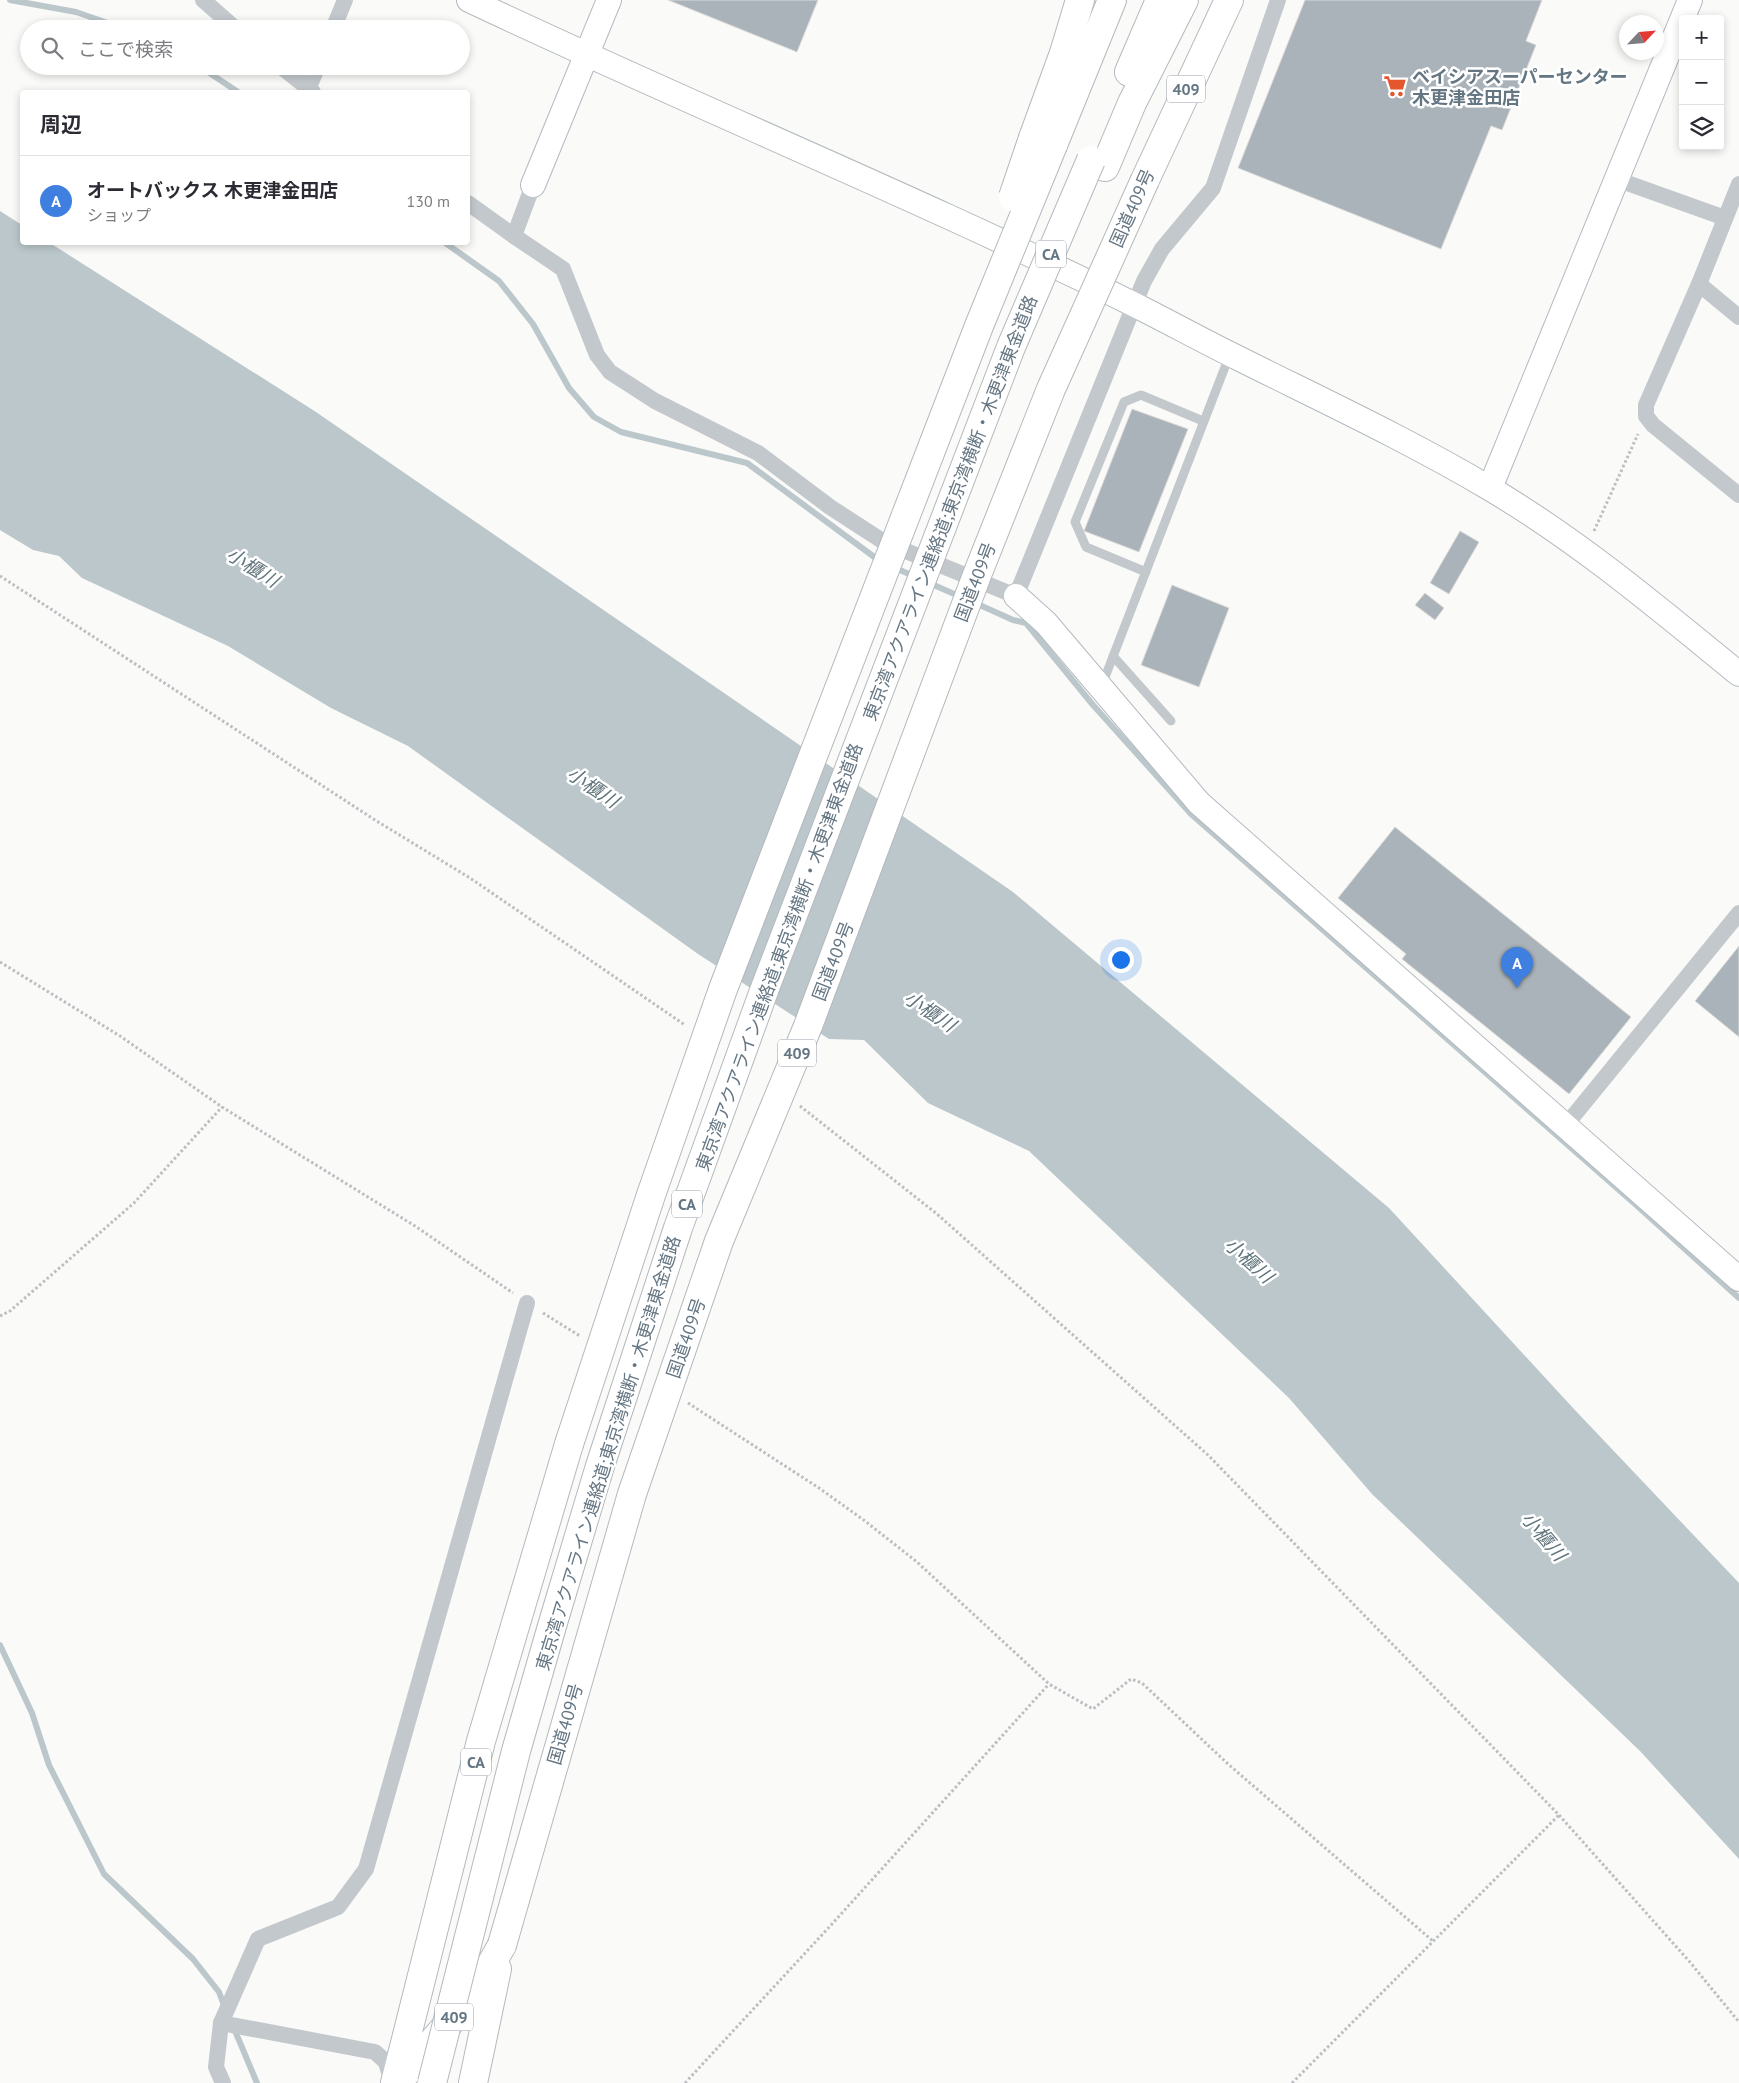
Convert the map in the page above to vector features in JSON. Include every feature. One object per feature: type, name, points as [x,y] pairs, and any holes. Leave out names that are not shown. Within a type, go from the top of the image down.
[{"type":"highway","points":[[1043,142],[1080,0]]},
{"type":"highway","points":[[1043,142],[1112,0]]},
{"type":"highway","name":"東京湾アクアライン連絡道;東京湾横断・木更津東金道路","points":[[432,2083],[516,1751],[549,1635],[600,1466],[678,1228],[765,988],[1011,347],[1098,163],[1160,0]]},
{"type":"highway","points":[[1098,163],[1132,103],[1184,0]]},
{"type":"highway","name":"国道409号","points":[[474,2083],[502,1945],[632,1494],[719,1241],[808,1026],[977,575],[1044,407],[1145,180],[1229,0]]},
{"type":"highway","name":"東京湾アクアライン連絡道;東京湾横断・木更津東金道路","points":[[394,2083],[486,1722],[569,1444],[648,1204],[723,990],[979,326],[1005,218],[1043,142]]},
{"type":"highway","name":"国道409号","points":[[394,2083],[475,1993],[502,1945]]},
{"type":"street","points":[[203,0],[226,20]]},
{"type":"street","points":[[337,20],[345,0]]},
{"type":"street","points":[[468,0],[586,56],[676,94],[1133,304],[1403,440],[1490,488],[1558,533],[1623,579],[1739,674]]},
{"type":"street","points":[[514,236],[609,0]]},
{"type":"street","points":[[1016,596],[1133,304],[1162,249],[1213,188],[1278,0]]},
{"type":"street","points":[[1490,488],[1690,0]]},
{"type":"street","points":[[291,75],[309,90]]},
{"type":"street","points":[[310,90],[315,75]]},
{"type":"street","points":[[1616,179],[1725,218]]},
{"type":"street","points":[[1739,184],[1699,284],[1646,404],[1646,416],[1653,425],[1739,494]]},
{"type":"street","points":[[470,204],[563,269],[597,355],[610,372],[655,401],[758,453],[830,507],[884,542],[1016,596],[1046,623],[1199,803],[1739,1279]]},
{"type":"street","points":[[1699,284],[1739,317]]},
{"type":"street","points":[[1566,1125],[1739,913]]},
{"type":"street","points":[[224,2083],[216,2067],[221,2023],[258,1939],[338,1907],[366,1869],[527,1303]]},
{"type":"street","points":[[221,2023],[375,2052],[386,2062],[394,2083]]},
{"type":"lane","points":[[1100,688],[1230,354]]},
{"type":"lane","points":[[1146,572],[1086,547],[1075,522],[1124,402],[1141,395],[1203,421]]},
{"type":"lane","points":[[1113,656],[1171,721]]},
{"type":"path","points":[[1594,531],[1646,416]]},
{"type":"path","points":[[0,576],[375,820],[470,878],[690,1028]]},
{"type":"path","points":[[0,962],[120,1036],[222,1107],[415,1226],[527,1303],[585,1339]]},
{"type":"path","points":[[795,1102],[937,1214],[1208,1455],[1558,1815],[1689,1961],[1739,2022]]},
{"type":"path","points":[[0,1316],[10,1311],[134,1203],[222,1107]]},
{"type":"path","points":[[684,1401],[819,1488],[865,1521],[917,1562],[1049,1684],[1092,1709],[1132,1679],[1142,1683],[1228,1764],[1434,1942]]},
{"type":"path","points":[[685,2083],[1049,1684]]},
{"type":"path","points":[[1292,2083],[1558,1815]]},
{"type":"water","name":"小櫃川","points":[[0,211],[20,224],[20,245],[53,245],[316,412],[1013,892],[1389,1208],[1573,1408],[1739,1583],[1739,1859],[1640,1751],[1372,1494],[1289,1398],[1029,1151],[928,1103],[864,1040],[829,1039],[698,954],[408,746],[331,708],[228,646],[82,578],[59,556],[33,550],[0,530]]},
{"type":"building","points":[[668,0],[818,0],[797,52]]},
{"type":"building","name":"ベイシアスーパーセンター 木更津金田店","points":[[1305,0],[1542,0],[1526,41],[1536,45],[1502,130],[1491,126],[1441,249],[1238,168]]},
{"type":"building","points":[[1132,409],[1188,429],[1139,552],[1084,531]]},
{"type":"building","points":[[1460,531],[1479,542],[1449,594],[1430,583]]},
{"type":"building","points":[[1172,585],[1229,608],[1199,687],[1141,665]]},
{"type":"building","points":[[1425,593],[1444,608],[1435,620],[1415,605]]},
{"type":"building","points":[[1395,827],[1631,1017],[1569,1094],[1402,959],[1406,954],[1338,898]]},
{"type":"building","points":[[1739,946],[1739,1037],[1695,1001]]},
{"type":"waterway","points":[[10,0],[76,12],[99,20]]},
{"type":"waterway","points":[[212,75],[235,90]]},
{"type":"waterway","points":[[448,245],[499,281],[533,324],[569,388],[594,417],[621,432],[747,463],[881,562]]},
{"type":"waterway","points":[[893,567],[916,577]]},
{"type":"waterway","points":[[927,582],[961,597]]},
{"type":"waterway","points":[[973,602],[1013,620],[1026,623],[1093,705],[1191,814],[1635,1204],[1739,1298]]},
{"type":"waterway","points":[[0,1645],[32,1713],[49,1765],[104,1874],[193,1959],[219,1992],[225,2008]]},
{"type":"waterway","points":[[233,2026],[257,2083]]},
{"type":"place","name":"ベイシアスーパーセンター 木更津金田店","points":[[1395,86]]},
{"type":"place","name":"オートバックス 木更津金田店","points":[[1517,988]]}]
